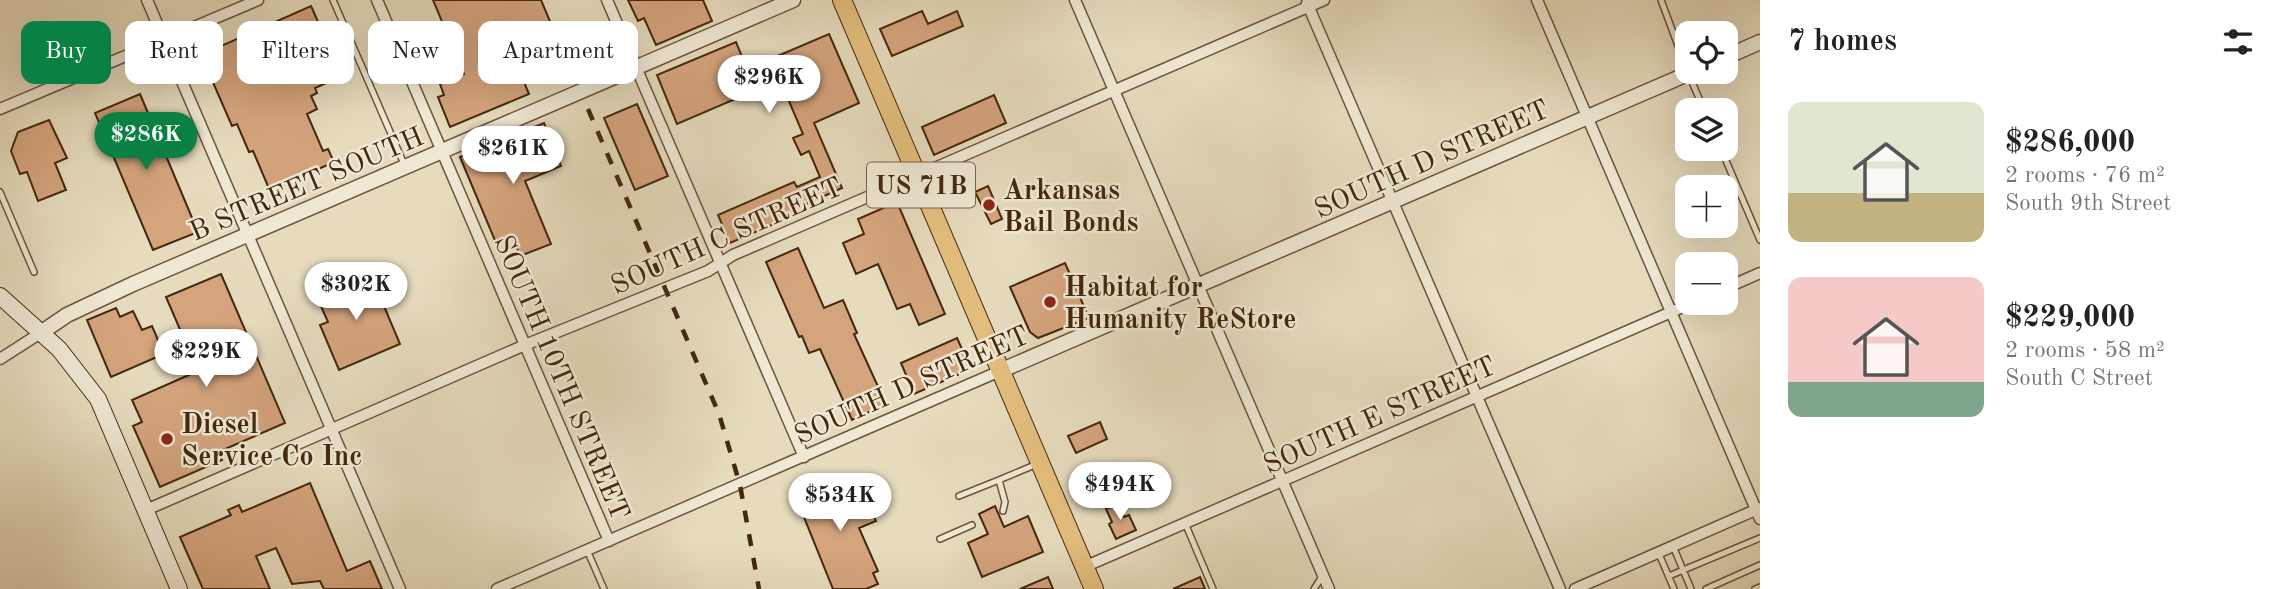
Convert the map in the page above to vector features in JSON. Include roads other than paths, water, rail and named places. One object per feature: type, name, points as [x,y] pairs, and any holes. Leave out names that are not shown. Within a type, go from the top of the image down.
[{"type":"main road","name":"US 71B","points":[[842,0],[1094,589]]},
{"type":"main road","points":[[0,296],[60,349],[98,399],[179,589]]},
{"type":"street","points":[[146,0],[155,21]]},
{"type":"street","points":[[210,21],[258,0]]},
{"type":"street","name":"SOUTH 10TH STREET","points":[[377,0],[609,541]]},
{"type":"street","points":[[607,0],[616,21]]},
{"type":"street","name":"B STREET SOUTH","points":[[638,68],[793,0]]},
{"type":"street","points":[[1075,0],[1329,589]]},
{"type":"street","name":"SOUTH C STREET","points":[[146,510],[525,345],[708,271],[733,255],[1115,91],[1308,3],[1324,0]]},
{"type":"street","points":[[1537,0],[1759,512],[1575,589]]},
{"type":"street","points":[[1308,3],[1560,589]]},
{"type":"street","points":[[1738,52],[1760,42]]},
{"type":"street","points":[[0,109],[125,57]]},
{"type":"street","points":[[638,70],[804,457]]},
{"type":"street","name":"SOUTH D STREET","points":[[497,589],[1675,78]]},
{"type":"street","points":[[183,84],[400,589]]},
{"type":"street","name":"B STREET SOUTH","points":[[0,359],[67,315],[106,296],[599,84]]},
{"type":"street","points":[[1738,283],[1760,273]]},
{"type":"street","name":"SOUTH E STREET","points":[[1084,567],[1675,310]]},
{"type":"lane","points":[[333,0],[406,167]]},
{"type":"lane","points":[[1661,0],[1675,36]]},
{"type":"lane","points":[[1726,161],[1760,240]]},
{"type":"lane","points":[[0,192],[33,272]]},
{"type":"lane","points":[[959,496],[1039,463]]},
{"type":"lane","points":[[999,480],[1005,502],[1003,512]]},
{"type":"lane","points":[[1185,523],[1213,589]]},
{"type":"lane","points":[[940,539],[972,525]]},
{"type":"lane","points":[[1669,576],[1760,538]]},
{"type":"lane","points":[[1673,546],[1691,589]]},
{"type":"lane","points":[[587,550],[604,589]]},
{"type":"lane","points":[[1658,553],[1674,589]]},
{"type":"lane","points":[[1706,589],[1760,565]]},
{"type":"lane","points":[[1314,589],[1323,575]]},
{"type":"railway","points":[[588,109],[719,414],[740,485],[759,589]]},
{"type":"place","name":"Arkansas Bail Bonds","points":[[989,205]]},
{"type":"place","name":"Habitat for Humanity ReStore","points":[[1050,302]]},
{"type":"place","name":"Diesel Service Co Inc","points":[[167,439]]}]
